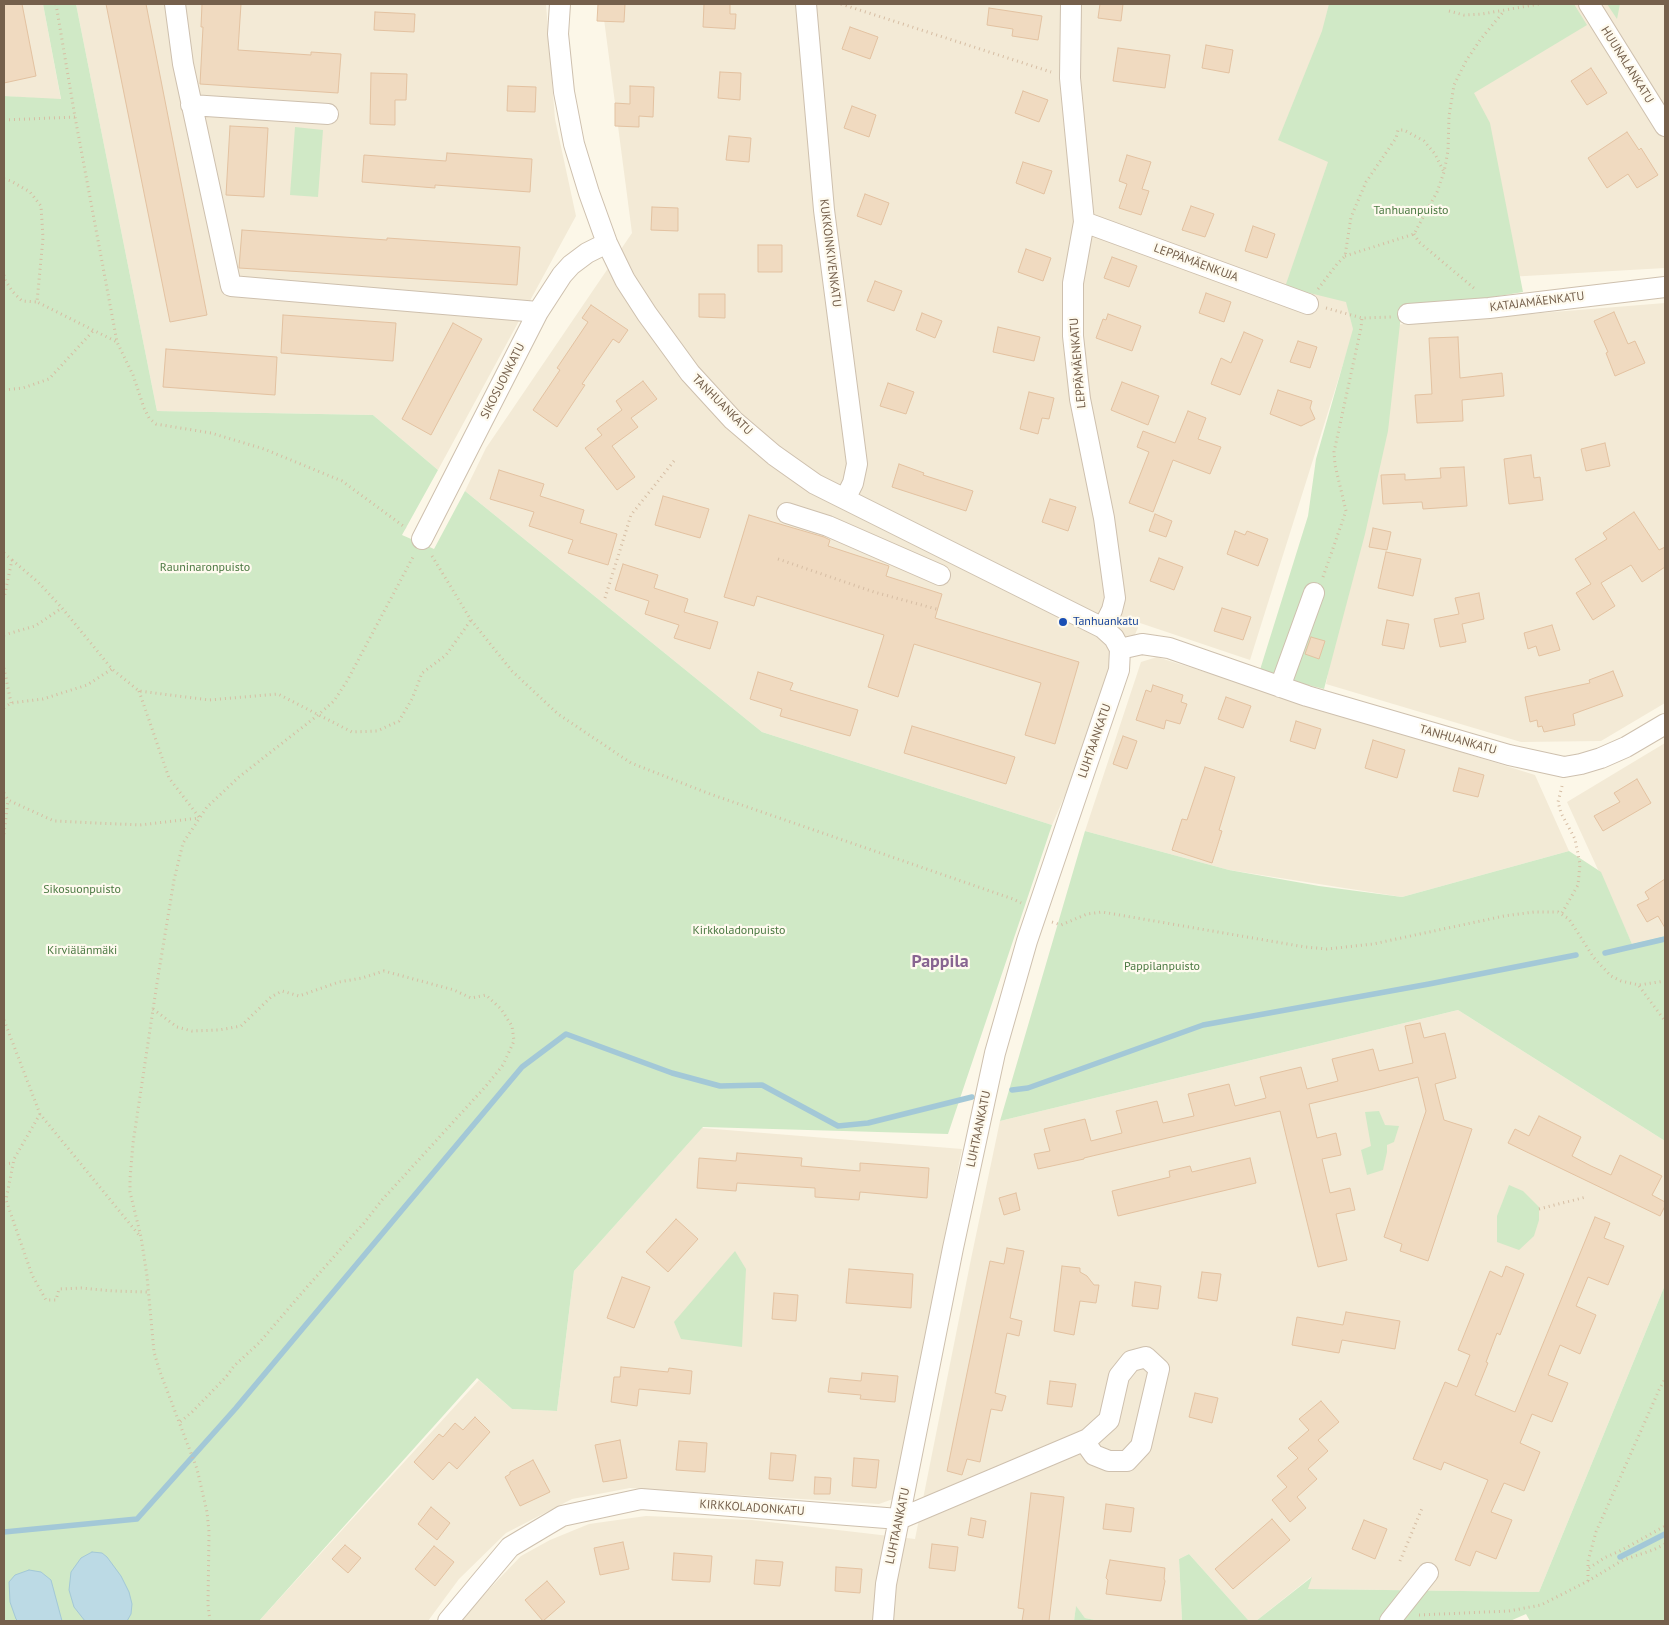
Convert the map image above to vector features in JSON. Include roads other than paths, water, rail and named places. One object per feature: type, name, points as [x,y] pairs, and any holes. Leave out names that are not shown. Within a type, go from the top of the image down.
[{"type":"street","points":[[175,4],[182,64],[231,286],[538,312]]},
{"type":"street","name":"TANHUANKATU","points":[[560,4],[558,34],[564,92],[574,144],[607,243],[626,280],[647,314],[679,359],[714,400],[774,455],[815,484],[1103,628],[1114,638],[1120,649],[1142,644],[1169,648],[1280,687],[1509,755],[1564,767],[1600,758],[1626,747],[1665,724]]},
{"type":"street","name":"KUKKOINKIVENKATU","points":[[806,4],[824,210],[857,464],[853,483],[845,499]]},
{"type":"street","name":"LEPPÄMÄENKATU","points":[[1071,4],[1070,78],[1084,222],[1073,283],[1073,336],[1080,399],[1104,518],[1114,593],[1112,610],[1103,628]]},
{"type":"street","name":"HUUNALANKATU","points":[[1589,4],[1665,126]]},
{"type":"street","points":[[191,105],[328,114]]},
{"type":"street","name":"LEPPÄMÄENKUJA","points":[[1084,222],[1308,304]]},
{"type":"street","name":"SIKOSUONKATU","points":[[422,539],[538,312],[553,288],[571,265],[587,253],[607,243]]},
{"type":"street","name":"KATAJAMÄENKATU","points":[[1408,314],[1489,308],[1665,287]]},
{"type":"street","points":[[787,513],[828,526],[940,575]]},
{"type":"street","points":[[1280,687],[1314,593]]},
{"type":"street","name":"LUHTAANKATU","points":[[883,1621],[886,1584],[953,1248],[995,1052],[1037,913],[1120,670],[1120,649]]},
{"type":"street","name":"KIRKKOLADONKATU","points":[[448,1621],[510,1547],[562,1516],[642,1499],[899,1519],[1088,1439],[1109,1420],[1119,1376],[1131,1361],[1146,1357],[1159,1369],[1141,1446],[1127,1461],[1109,1460],[1094,1455],[1084,1441]]},
{"type":"street","points":[[1393,1618],[1428,1573]]},
{"type":"water","points":[[92,1552],[102,1553],[107,1557],[121,1576],[129,1592],[132,1604],[131,1614],[127,1621],[85,1621],[74,1607],[69,1590],[71,1572],[81,1558]]},
{"type":"water","points":[[29,1570],[41,1572],[51,1580],[62,1621],[18,1621],[16,1619],[10,1602],[9,1582],[15,1575]]},
{"type":"waterway","points":[[1605,953],[1665,939]]},
{"type":"waterway","points":[[1012,1090],[1028,1088],[1203,1025],[1576,955]]},
{"type":"waterway","points":[[4,1532],[137,1519],[236,1408],[522,1067],[566,1034],[672,1073],[720,1086],[762,1085],[838,1126],[868,1123],[972,1097]]},
{"type":"waterway","points":[[1620,1557],[1665,1534]]},
{"type":"place","name":"Tanhuankatu","points":[[1063,622]]},
{"type":"district","name":"Pappila","points":[[940,962]]},
{"type":"park label","name":"Tanhuanpuisto","points":[[1411,211]]},
{"type":"park label","name":"Rauninaronpuisto","points":[[205,568]]},
{"type":"park label","name":"Sikosuonpuisto","points":[[82,890]]},
{"type":"park label","name":"Kirkkoladonpuisto","points":[[739,931]]},
{"type":"park label","name":"Kirviälänmäki","points":[[82,951]]},
{"type":"park label","name":"Pappilanpuisto","points":[[1162,967]]}]
